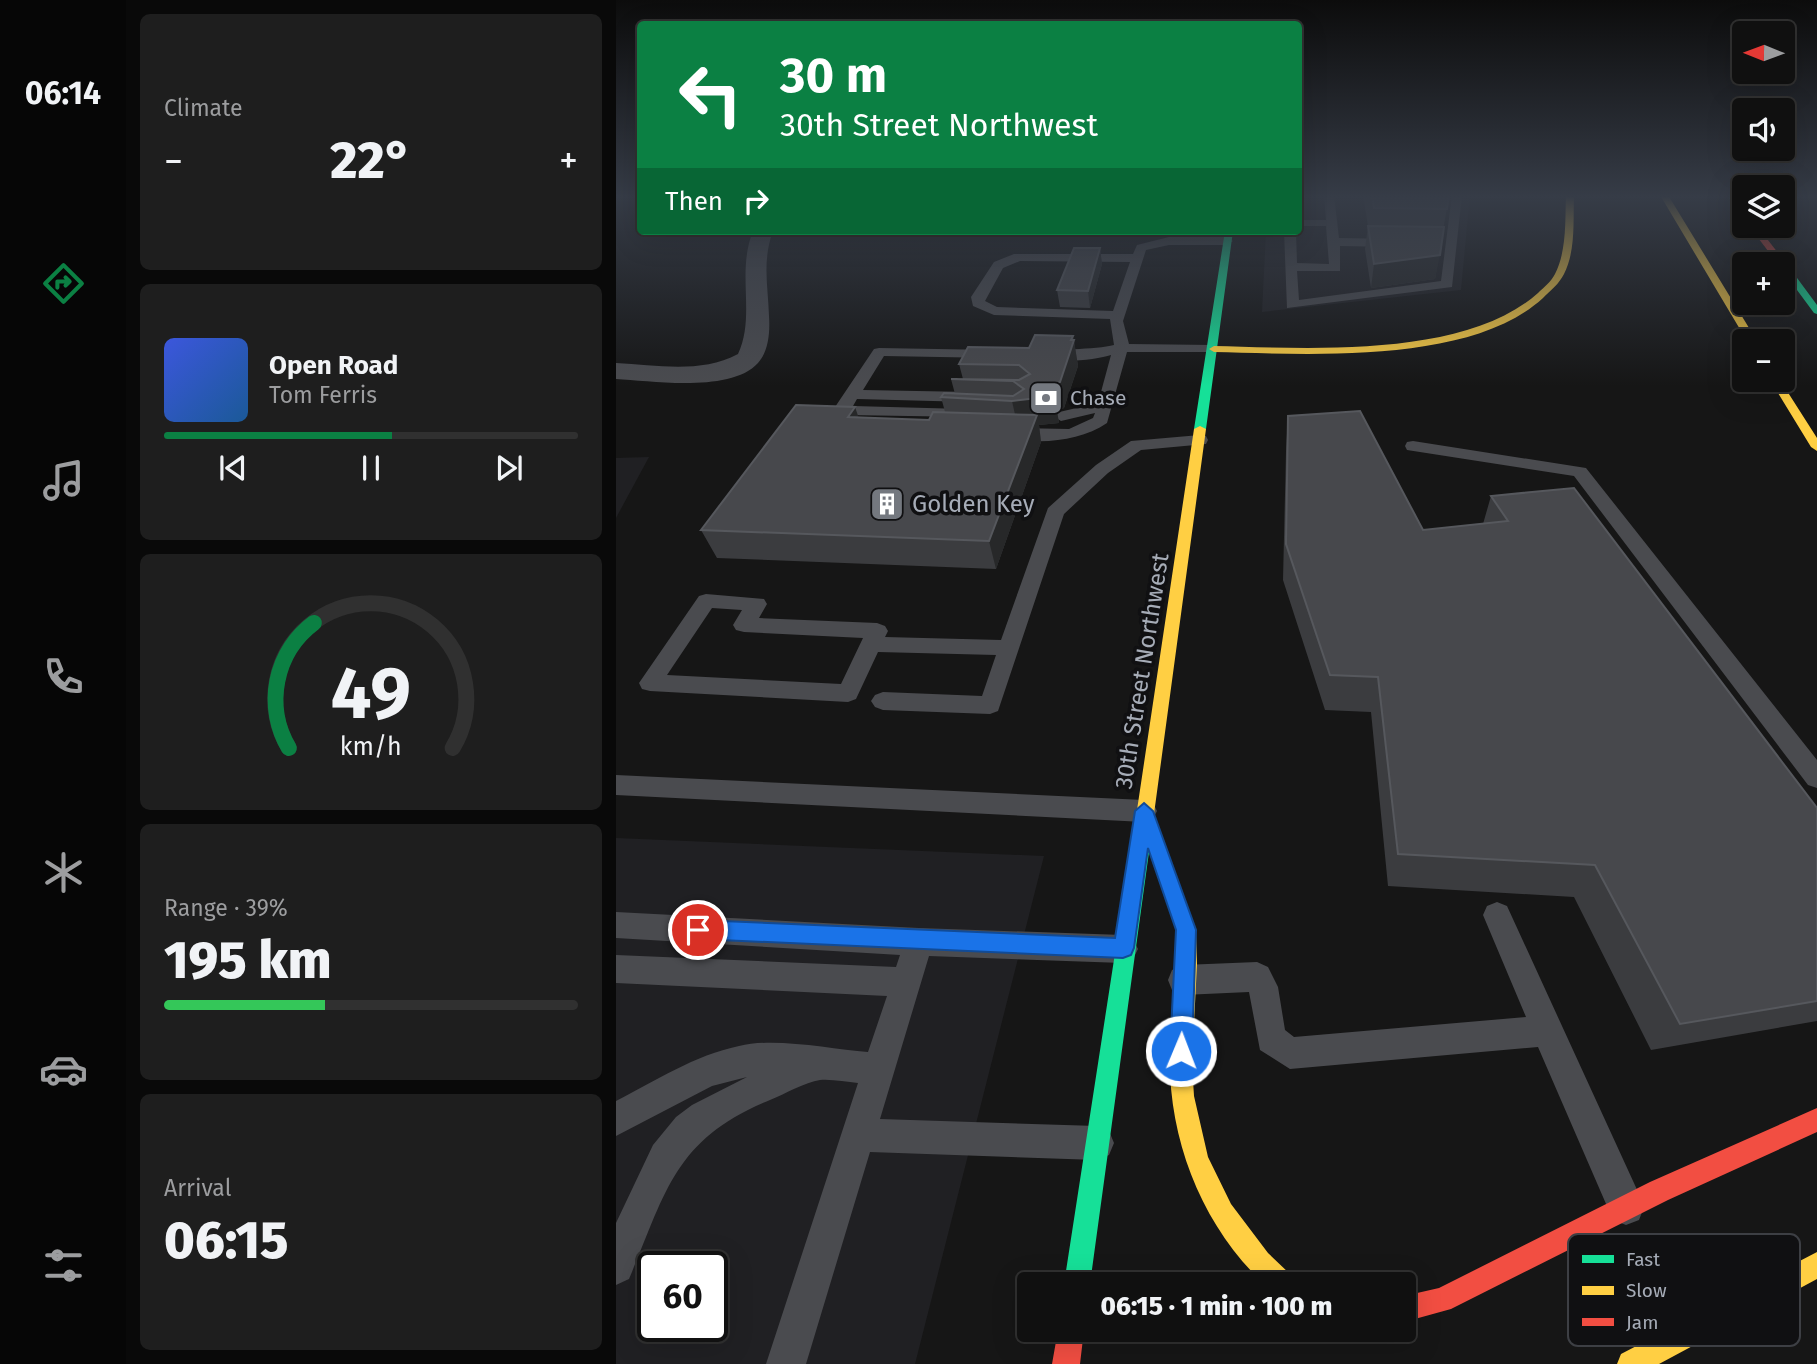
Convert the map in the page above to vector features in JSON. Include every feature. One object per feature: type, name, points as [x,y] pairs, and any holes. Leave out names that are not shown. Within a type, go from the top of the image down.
[{"type":"main road","name":"30th Street Northwest","points":[[1079,1272],[1123,948],[1214,349],[1225,259]]},
{"type":"main road","points":[[1214,349],[1389,347],[1438,340],[1500,322],[1523,310],[1548,291],[1556,281],[1563,259]]},
{"type":"main road","points":[[1702,259],[1745,329]]},
{"type":"main road","points":[[1795,281],[1817,311]]},
{"type":"main road","points":[[1783,392],[1817,447]]},
{"type":"main road","points":[[1144,811],[1186,930],[1181,1066],[1188,1131],[1198,1165],[1231,1230],[1254,1260],[1268,1272]]},
{"type":"main road","points":[[1573,1234],[1817,1120]]},
{"type":"main road","points":[[1416,1306],[1442,1300],[1568,1236]]},
{"type":"main road","points":[[1800,1274],[1817,1265]]},
{"type":"main road","points":[[1066,1364],[1069,1342]]},
{"type":"main road","points":[[1631,1364],[1665,1346]]},
{"type":"street","points":[[616,371],[719,371],[742,363],[757,345],[758,319],[753,259]]},
{"type":"lane","points":[[1014,259],[998,265],[978,296],[978,303],[994,311],[1118,314]]},
{"type":"lane","points":[[1002,427],[1074,433],[1093,426],[1107,401],[1121,348],[1123,340],[1116,321],[1136,259]]},
{"type":"lane","points":[[1291,259],[1292,305],[1447,284],[1446,259]]},
{"type":"lane","points":[[1291,267],[1336,268],[1335,259]]},
{"type":"lane","points":[[844,406],[878,352],[1097,355],[1121,348],[1214,349]]},
{"type":"lane","points":[[1063,412],[1107,401]]},
{"type":"lane","points":[[1063,412],[1107,401]]},
{"type":"lane","points":[[844,406],[979,410],[844,406]]},
{"type":"lane","points":[[844,406],[922,429]]},
{"type":"lane","points":[[883,701],[990,705],[1055,513],[1102,469],[1137,445],[1200,440]]},
{"type":"lane","points":[[1413,446],[1580,472],[1817,778]]},
{"type":"lane","points":[[706,601],[757,604],[744,625],[877,631],[871,644],[848,693],[649,683],[706,601]]},
{"type":"lane","points":[[871,644],[1009,648]]},
{"type":"lane","points":[[616,786],[1144,811]]},
{"type":"lane","points":[[1497,915],[1626,1207]]},
{"type":"lane","points":[[616,925],[919,942],[1123,948]]},
{"type":"lane","points":[[786,1364],[919,942]]},
{"type":"lane","points":[[616,969],[906,982]]},
{"type":"lane","points":[[1183,980],[1257,977],[1263,987],[1271,1039],[1290,1053],[1547,1031]]},
{"type":"lane","points":[[616,1119],[706,1072],[741,1061],[768,1060],[815,1066],[879,1069]]},
{"type":"lane","points":[[616,1266],[660,1168],[674,1144],[713,1111],[815,1066]]},
{"type":"lane","points":[[858,1135],[1097,1143]]},
{"type":"shaded area","points":[[1265,259],[1464,259],[1461,290],[1262,312]]},
{"type":"shaded area","points":[[649,457],[616,518],[616,458]]},
{"type":"shaded area","points":[[616,838],[1044,856],[915,1364],[616,1364]]},
{"type":"building","points":[[1070,259],[1097,259],[1088,291],[1057,290]]},
{"type":"building","points":[[1373,259],[1413,259],[1374,264]]},
{"type":"building","points":[[1035,335],[1073,336],[1060,382],[1047,388],[1055,396],[1012,401],[941,397],[944,393],[1013,396],[1024,389],[1013,381],[951,379],[1019,380],[1030,374],[1019,365],[959,364],[968,347],[1029,348]]},
{"type":"building","name":"Golden Key","points":[[796,405],[855,407],[848,417],[929,420],[933,412],[1037,415],[989,541],[701,530]]},
{"type":"building","points":[[1360,411],[1423,530],[1508,521],[1491,496],[1574,488],[1817,808],[1817,1001],[1680,1024],[1595,865],[1398,854],[1378,677],[1330,675],[1286,544],[1288,416]]},
{"type":"traffic: fast","points":[[1200,429],[1225,259]]},
{"type":"traffic: fast","points":[[1795,281],[1817,311]]},
{"type":"traffic: fast","points":[[1079,1272],[1143,830]]},
{"type":"traffic: slow","points":[[1214,349],[1345,350],[1444,339],[1488,327],[1526,309],[1554,283],[1565,259]]},
{"type":"traffic: slow","points":[[1702,259],[1745,329]]},
{"type":"traffic: slow","points":[[1783,392],[1817,447]]},
{"type":"traffic: slow","points":[[1143,830],[1200,429]]},
{"type":"traffic: slow","points":[[1144,811],[1185,927],[1187,964],[1181,1064],[1188,1127],[1208,1186],[1222,1213],[1239,1239],[1269,1272]]},
{"type":"traffic: slow","points":[[1800,1274],[1817,1265]]},
{"type":"traffic: slow","points":[[1631,1364],[1665,1346]]},
{"type":"traffic: jam","points":[[1573,1234],[1659,1191],[1817,1120]]},
{"type":"traffic: jam","points":[[1416,1306],[1442,1300],[1568,1237]]},
{"type":"traffic: jam","points":[[1066,1364],[1069,1342]]},
{"type":"place","name":"Chase","points":[[1046,398]]},
{"type":"place","name":"Golden Key","points":[[887,504]]},
{"type":"route","points":[[698,930],[919,942],[1123,948],[1144,811],[1186,930],[1181,1051]]}]
